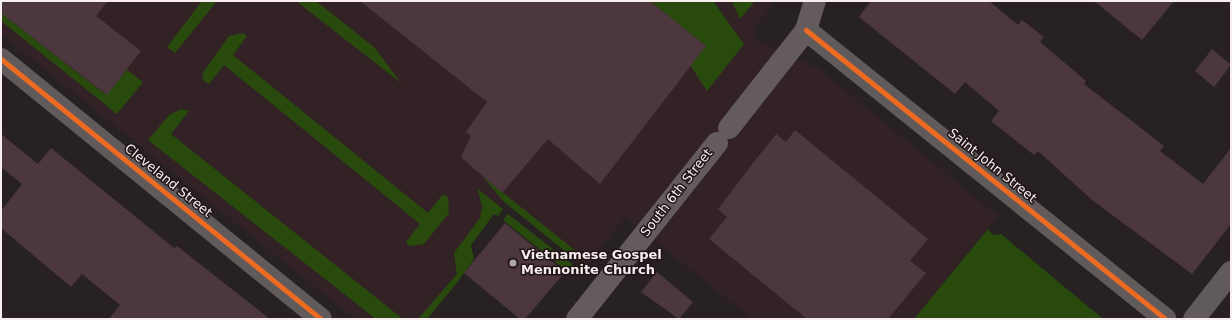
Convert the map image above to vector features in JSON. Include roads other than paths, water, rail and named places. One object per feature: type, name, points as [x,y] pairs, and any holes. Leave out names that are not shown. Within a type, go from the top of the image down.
[{"type":"main road","name":"South 6th Street","points":[[577,319],[806,30],[815,1]]},
{"type":"street","name":"Saint John Street","points":[[806,30],[1164,319]]},
{"type":"street","name":"Cleveland Street","points":[[1,59],[321,319]]},
{"type":"street","points":[[1194,319],[1231,272]]},
{"type":"place","name":"Vietnamese Gospel Mennonite Church","points":[[513,263]]}]
